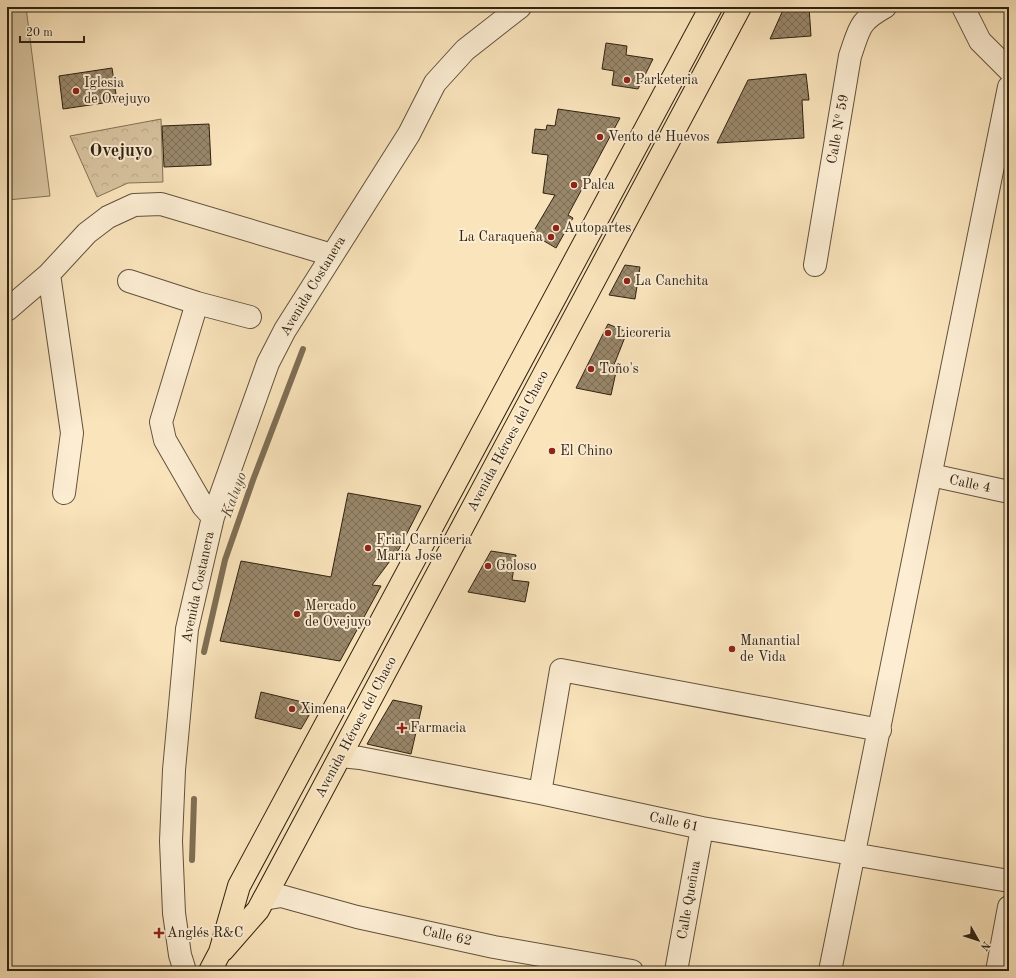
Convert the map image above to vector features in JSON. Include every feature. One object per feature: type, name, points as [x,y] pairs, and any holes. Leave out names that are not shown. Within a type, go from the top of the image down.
[{"type":"main road","name":"Avenida Héroes del Chaco","points":[[215,962],[239,886],[711,7]]},
{"type":"main road","name":"Avenida Héroes del Chaco","points":[[215,962],[249,921],[264,900],[740,7]]},
{"type":"main road","points":[[316,743],[341,756]]},
{"type":"main road","points":[[239,886],[264,900]]},
{"type":"street","name":"Avenida Costanera","points":[[185,971],[180,955],[174,913],[171,842],[174,770],[187,629],[213,517],[268,363],[285,330],[409,134],[435,83],[465,50],[520,7]]},
{"type":"street","name":"Calle Nº 59","points":[[815,265],[850,56],[861,26],[868,17],[885,7]]},
{"type":"street","points":[[963,7],[980,41],[1009,70]]},
{"type":"street","points":[[830,971],[1009,87]]},
{"type":"street","points":[[7,310],[49,274],[87,233],[108,217],[134,205],[161,204],[332,254]]},
{"type":"street","points":[[49,274],[72,433],[64,493]]},
{"type":"street","points":[[129,282],[197,303],[250,317]]},
{"type":"street","points":[[197,303],[161,422],[165,440],[203,506],[213,517]]},
{"type":"street","name":"Calle 4","points":[[931,475],[1009,492]]},
{"type":"street","points":[[540,792],[561,670],[880,730]]},
{"type":"street","name":"Calle 61","points":[[341,756],[360,758],[540,792],[702,828],[1009,881]]},
{"type":"street","name":"Calle Queñua","points":[[676,971],[702,828]]},
{"type":"street","name":"Calle 62","points":[[264,900],[281,896],[357,917],[487,945],[632,971]]},
{"type":"street","points":[[996,971],[1009,907]]},
{"type":"green space","points":[[7,7],[26,7],[50,196],[7,200]]},
{"type":"green space","points":[[161,119],[163,182],[128,183],[97,197],[70,136]]},
{"type":"building","points":[[809,7],[811,36],[770,39],[783,10]]},
{"type":"building","points":[[606,43],[627,46],[626,55],[653,59],[638,89],[612,85],[614,71],[602,69]]},
{"type":"building","points":[[112,68],[117,101],[63,109],[59,76]]},
{"type":"building","points":[[806,74],[809,100],[802,100],[804,138],[717,143],[748,80]]},
{"type":"building","points":[[558,109],[620,118],[568,215],[573,218],[556,248],[532,234],[555,195],[543,193],[548,155],[532,153],[535,129],[546,130],[547,125],[555,126]]},
{"type":"building","points":[[209,124],[211,165],[164,167],[162,126]]},
{"type":"building","name":"La Canchita","points":[[625,265],[640,267],[635,299],[609,295]]},
{"type":"building","points":[[608,324],[627,332],[612,370],[616,372],[611,395],[576,388]]},
{"type":"building","name":"Mercado de Ovejuyo","points":[[348,493],[421,506],[399,549],[372,585],[381,586],[340,661],[220,641],[241,561],[331,577]]},
{"type":"building","points":[[491,551],[516,555],[512,580],[529,582],[525,602],[468,592]]},
{"type":"building","points":[[261,692],[315,705],[301,729],[255,718]]},
{"type":"building","points":[[393,700],[422,706],[411,754],[367,744]]},
{"type":"waterway","name":"Kaluyo","points":[[204,652],[225,560],[253,480],[303,349]]},
{"type":"waterway","name":"Kaluyo","points":[[192,860],[194,799]]},
{"type":"place","name":"Parketeria","points":[[627,80]]},
{"type":"place","name":"Iglesia de Ovejuyo","points":[[76,91]]},
{"type":"place","name":"Vento de Huevos","points":[[600,137]]},
{"type":"place","name":"Palca","points":[[574,185]]},
{"type":"place","name":"Autopartes","points":[[556,228]]},
{"type":"place","name":"La Caraqueña","points":[[551,237]]},
{"type":"place","name":"La Canchita","points":[[627,281]]},
{"type":"place","name":"Licoreria","points":[[608,333]]},
{"type":"place","name":"Toño's","points":[[591,369]]},
{"type":"place","name":"El Chino","points":[[552,451]]},
{"type":"place","name":"Frial Carniceria Maria Jose","points":[[368,548]]},
{"type":"place","name":"Goloso","points":[[488,566]]},
{"type":"place","name":"Mercado de Ovejuyo","points":[[297,614]]},
{"type":"place","name":"Manantial de Vida","points":[[732,649]]},
{"type":"place","name":"Ximena","points":[[292,709]]},
{"type":"place","name":"Farmacia","points":[[402,728]]},
{"type":"place","name":"Anglés R&C","points":[[159,933]]},
{"type":"district","name":"Ovejuyo","points":[[121,151]]}]
